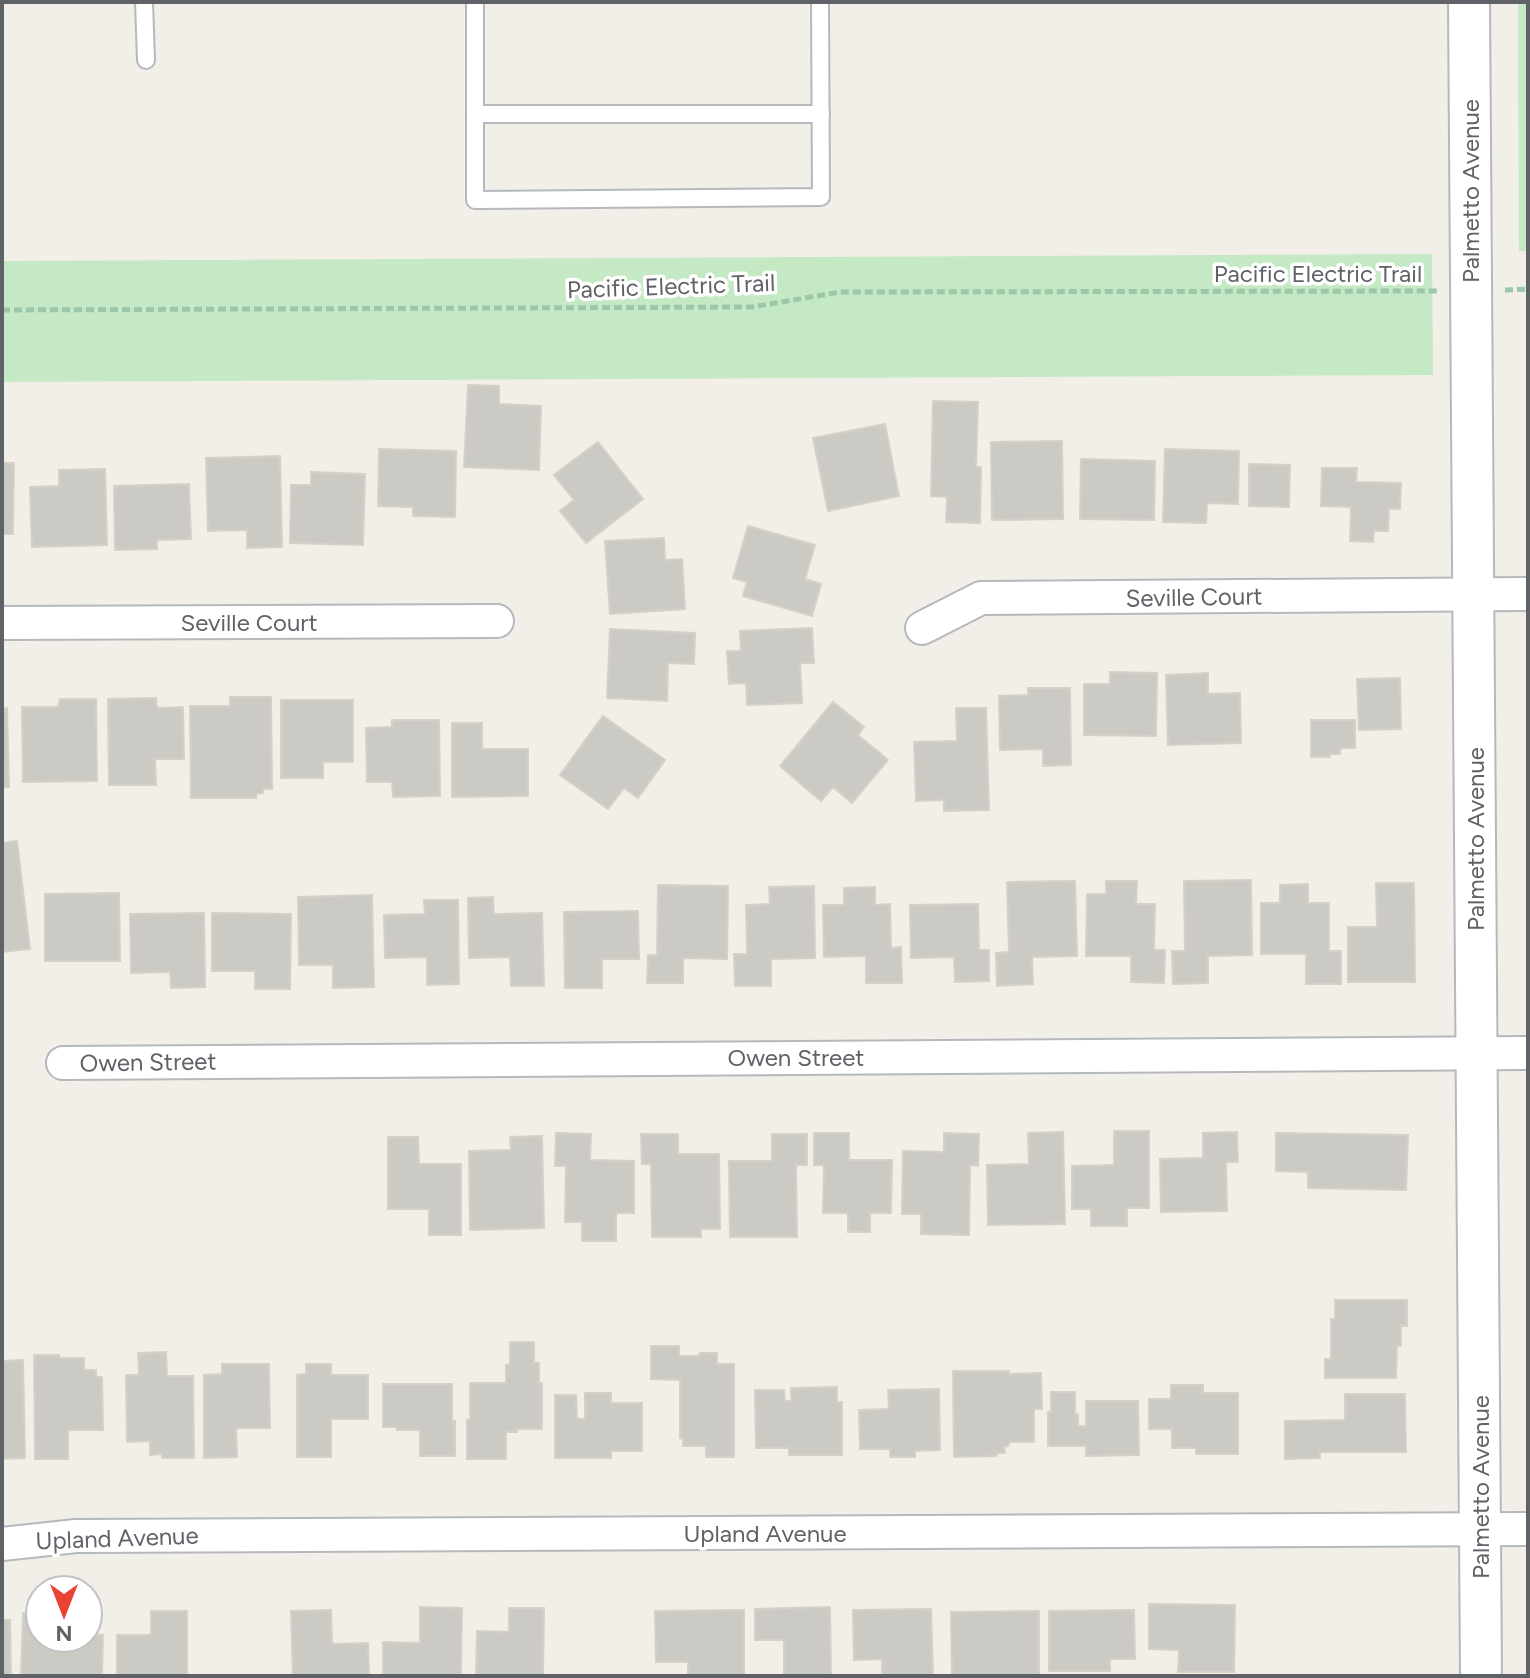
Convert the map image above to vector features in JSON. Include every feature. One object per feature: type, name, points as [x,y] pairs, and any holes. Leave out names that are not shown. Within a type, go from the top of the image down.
[{"type":"street","name":"Palmetto Avenue","points":[[1469,2],[1481,1676]]},
{"type":"street","name":"Seville Court","points":[[922,628],[981,598],[1528,594]]},
{"type":"street","name":"Seville Court","points":[[2,623],[497,621]]},
{"type":"street","name":"Owen Street","points":[[63,1063],[1528,1053]]},
{"type":"street","name":"Upland Avenue","points":[[2,1544],[76,1536],[1528,1529]]},
{"type":"lane","points":[[144,2],[146,60]]},
{"type":"lane","points":[[475,2],[475,200],[821,197],[820,2]]},
{"type":"lane","points":[[475,114],[821,114]]},
{"type":"path","points":[[1516,289],[1528,289]]},
{"type":"path","name":"Pacific Electric Trail","points":[[2,310],[752,307],[840,292],[1436,291]]},
{"type":"green space","points":[[1518,2],[1528,2],[1528,251],[1519,251]]},
{"type":"green space","points":[[1432,254],[1433,375],[2,382],[2,261]]},
{"type":"building","points":[[468,385],[499,386],[499,404],[541,406],[539,470],[464,467]]},
{"type":"building","points":[[933,401],[978,402],[976,467],[981,467],[980,523],[946,522],[947,497],[931,496]]},
{"type":"building","points":[[885,424],[899,496],[828,511],[813,438]]},
{"type":"building","points":[[1062,441],[1063,519],[992,520],[991,442]]},
{"type":"building","points":[[598,442],[643,499],[586,543],[560,511],[574,500],[554,475]]},
{"type":"building","points":[[379,449],[456,451],[455,517],[413,516],[413,507],[378,506]]},
{"type":"building","points":[[1165,449],[1239,451],[1238,504],[1207,503],[1206,523],[1163,522]]},
{"type":"building","points":[[280,456],[282,547],[247,548],[247,530],[208,531],[206,458]]},
{"type":"building","points":[[1081,459],[1155,461],[1154,520],[1080,519]]},
{"type":"building","points":[[2,463],[14,463],[13,534],[2,534]]},
{"type":"building","points":[[1249,464],[1290,465],[1289,507],[1249,506]]},
{"type":"building","points":[[1322,468],[1357,468],[1356,482],[1401,483],[1400,509],[1389,509],[1388,531],[1374,531],[1373,542],[1350,541],[1351,507],[1321,506]]},
{"type":"building","points":[[105,469],[107,545],[32,547],[30,487],[59,486],[59,470]]},
{"type":"building","points":[[311,472],[365,474],[363,545],[290,543],[291,485],[311,485]]},
{"type":"building","points":[[189,484],[191,539],[157,540],[157,549],[115,550],[114,486]]},
{"type":"building","points":[[748,526],[815,545],[805,579],[821,584],[812,616],[743,596],[747,582],[733,578]]},
{"type":"building","points":[[664,538],[665,560],[682,559],[685,609],[610,614],[605,541]]},
{"type":"building","points":[[812,628],[814,663],[800,663],[802,703],[747,705],[746,683],[729,684],[727,651],[741,651],[740,631]]},
{"type":"building","points":[[610,629],[695,633],[694,664],[668,663],[667,701],[607,698]]},
{"type":"building","points":[[1110,672],[1157,673],[1156,736],[1084,735],[1084,684],[1110,684]]},
{"type":"building","points":[[1208,673],[1208,694],[1240,693],[1241,743],[1168,745],[1166,675]]},
{"type":"building","points":[[1400,678],[1401,729],[1359,730],[1357,679]]},
{"type":"building","points":[[1028,688],[1070,688],[1071,765],[1043,766],[1043,749],[1000,750],[999,696],[1028,695]]},
{"type":"building","points":[[230,697],[271,697],[272,789],[263,789],[263,793],[256,794],[256,798],[191,798],[190,706],[230,706]]},
{"type":"building","points":[[156,698],[157,708],[183,707],[184,759],[155,759],[156,785],[109,785],[108,699]]},
{"type":"building","points":[[60,699],[96,699],[97,781],[23,782],[22,707],[58,707]]},
{"type":"building","points":[[281,700],[353,700],[353,762],[323,762],[323,778],[281,778]]},
{"type":"building","points":[[833,702],[864,727],[858,735],[888,760],[852,803],[833,787],[821,801],[780,766]]},
{"type":"building","points":[[7,708],[9,787],[2,787],[2,709]]},
{"type":"building","points":[[956,708],[986,708],[989,810],[944,811],[944,800],[916,801],[914,742],[957,741]]},
{"type":"building","points":[[603,716],[665,760],[638,798],[624,788],[608,809],[560,775]]},
{"type":"building","points":[[392,720],[439,720],[440,796],[393,797],[392,782],[367,782],[366,728],[392,727]]},
{"type":"building","points":[[1311,720],[1355,720],[1355,748],[1340,748],[1340,754],[1330,754],[1330,757],[1311,757]]},
{"type":"building","points":[[452,723],[482,723],[482,749],[528,749],[528,796],[452,797]]},
{"type":"building","points":[[17,841],[30,949],[2,952],[2,843]]},
{"type":"building","points":[[1251,880],[1252,955],[1208,956],[1208,983],[1173,984],[1172,951],[1185,951],[1184,881]]},
{"type":"building","points":[[1075,881],[1077,956],[1032,957],[1033,984],[997,986],[996,953],[1009,952],[1007,882]]},
{"type":"building","points":[[1106,881],[1137,881],[1136,904],[1155,904],[1154,950],[1165,950],[1164,983],[1131,982],[1131,956],[1086,956],[1087,894],[1106,894]]},
{"type":"building","points":[[1376,883],[1414,883],[1415,982],[1348,982],[1348,927],[1377,927]]},
{"type":"building","points":[[1308,884],[1308,903],[1329,903],[1329,951],[1341,951],[1341,984],[1306,984],[1306,954],[1261,954],[1261,903],[1280,903],[1280,885]]},
{"type":"building","points":[[658,885],[728,886],[727,959],[683,958],[683,983],[647,983],[648,955],[657,955]]},
{"type":"building","points":[[814,886],[815,958],[771,959],[771,986],[735,986],[734,954],[747,954],[746,905],[770,904],[769,887]]},
{"type":"building","points":[[875,887],[875,905],[890,904],[891,948],[901,947],[902,983],[866,983],[866,956],[824,957],[823,905],[844,905],[844,888]]},
{"type":"building","points":[[119,893],[120,961],[45,961],[45,894]]},
{"type":"building","points":[[372,895],[374,987],[333,988],[333,965],[299,965],[298,897]]},
{"type":"building","points":[[493,897],[494,914],[542,913],[544,986],[511,986],[510,957],[469,958],[468,898]]},
{"type":"building","points":[[424,900],[458,900],[459,984],[427,985],[427,957],[385,958],[384,915],[425,914]]},
{"type":"building","points":[[978,904],[979,950],[989,950],[989,981],[955,982],[954,957],[911,958],[910,905]]},
{"type":"building","points":[[638,911],[639,959],[602,959],[602,988],[565,988],[564,912]]},
{"type":"building","points":[[204,913],[205,987],[171,988],[170,972],[131,973],[130,914]]},
{"type":"building","points":[[212,913],[291,914],[290,989],[255,989],[255,971],[212,971]]},
{"type":"building","points":[[1114,1131],[1149,1131],[1149,1208],[1127,1208],[1127,1226],[1091,1226],[1091,1209],[1072,1209],[1072,1166],[1114,1165]]},
{"type":"building","points":[[1063,1132],[1065,1224],[988,1225],[987,1165],[1029,1164],[1028,1133]]},
{"type":"building","points":[[1237,1132],[1238,1162],[1226,1162],[1227,1211],[1161,1212],[1160,1159],[1203,1158],[1203,1133]]},
{"type":"building","points":[[556,1133],[591,1134],[590,1160],[634,1161],[634,1213],[616,1213],[616,1241],[582,1241],[582,1222],[565,1222],[566,1166],[555,1166]]},
{"type":"building","points":[[814,1133],[849,1133],[849,1160],[892,1160],[891,1213],[870,1213],[870,1232],[848,1232],[848,1213],[823,1213],[824,1165],[814,1165]]},
{"type":"building","points":[[944,1133],[979,1134],[978,1166],[970,1165],[969,1235],[921,1234],[921,1214],[902,1214],[903,1151],[944,1152]]},
{"type":"building","points":[[1276,1133],[1408,1135],[1406,1190],[1308,1188],[1308,1172],[1276,1171]]},
{"type":"building","points":[[641,1134],[678,1134],[678,1154],[719,1154],[720,1229],[701,1229],[701,1237],[652,1237],[651,1164],[642,1164]]},
{"type":"building","points":[[772,1134],[807,1134],[807,1165],[796,1165],[797,1237],[730,1237],[729,1161],[772,1161]]},
{"type":"building","points":[[542,1136],[544,1228],[470,1230],[469,1151],[511,1150],[510,1137]]},
{"type":"building","points":[[388,1137],[418,1137],[419,1164],[461,1164],[461,1235],[429,1235],[429,1209],[388,1209]]},
{"type":"building","points":[[1335,1300],[1407,1300],[1407,1326],[1401,1326],[1396,1378],[1325,1378],[1325,1359],[1331,1359],[1331,1319],[1335,1319]]},
{"type":"building","points":[[510,1342],[534,1342],[534,1363],[539,1363],[539,1383],[542,1383],[542,1429],[506,1432],[506,1459],[467,1459],[470,1383],[506,1383]]},
{"type":"building","points":[[651,1346],[679,1346],[679,1356],[717,1353],[717,1364],[734,1364],[734,1457],[706,1457],[706,1446],[683,1446],[683,1439],[680,1438],[680,1380],[651,1379]]},
{"type":"building","points":[[166,1352],[167,1376],[193,1376],[194,1458],[162,1458],[162,1454],[150,1455],[150,1441],[127,1442],[126,1375],[139,1375],[138,1353]]},
{"type":"building","points":[[34,1355],[84,1358],[84,1370],[96,1370],[96,1377],[102,1377],[103,1430],[68,1430],[68,1459],[35,1459]]},
{"type":"building","points":[[23,1360],[25,1458],[2,1459],[2,1361]]},
{"type":"building","points":[[222,1364],[269,1364],[270,1428],[236,1428],[237,1457],[204,1458],[204,1375],[222,1374]]},
{"type":"building","points":[[306,1364],[331,1364],[331,1375],[368,1375],[368,1419],[331,1419],[331,1457],[297,1457],[297,1375],[306,1374]]},
{"type":"building","points":[[953,1371],[1041,1373],[1042,1409],[1034,1409],[1034,1442],[1010,1442],[1004,1447],[1005,1453],[996,1456],[954,1457]]},
{"type":"building","points":[[383,1384],[452,1384],[455,1456],[420,1456],[420,1430],[383,1427]]},
{"type":"building","points":[[1171,1385],[1203,1385],[1203,1393],[1238,1393],[1238,1454],[1196,1454],[1196,1448],[1172,1448],[1172,1429],[1149,1429],[1149,1399],[1171,1399]]},
{"type":"building","points":[[837,1387],[837,1402],[842,1402],[842,1455],[789,1455],[789,1448],[756,1448],[755,1390],[784,1390],[785,1401],[791,1401],[791,1388]]},
{"type":"building","points":[[939,1389],[940,1450],[915,1451],[915,1457],[890,1457],[890,1449],[860,1449],[859,1410],[889,1409],[888,1390]]},
{"type":"building","points":[[1051,1392],[1075,1392],[1078,1426],[1086,1426],[1086,1401],[1138,1401],[1139,1455],[1086,1456],[1086,1446],[1048,1446]]},
{"type":"building","points":[[585,1393],[611,1393],[611,1403],[642,1403],[642,1451],[611,1451],[611,1458],[555,1458],[555,1395],[576,1395],[577,1419],[585,1419]]},
{"type":"building","points":[[1345,1394],[1405,1394],[1406,1452],[1320,1452],[1320,1458],[1285,1459],[1285,1421],[1345,1420]]},
{"type":"building","points":[[1149,1604],[1235,1605],[1234,1672],[1178,1672],[1179,1650],[1149,1649]]},
{"type":"building","points":[[420,1607],[462,1608],[461,1676],[383,1676],[383,1642],[420,1643]]},
{"type":"building","points":[[830,1607],[831,1676],[784,1676],[784,1640],[755,1640],[755,1609]]},
{"type":"building","points":[[509,1608],[544,1608],[543,1676],[476,1676],[477,1631],[509,1632]]},
{"type":"building","points":[[931,1609],[933,1676],[882,1676],[882,1659],[854,1660],[853,1610]]},
{"type":"building","points":[[331,1610],[332,1644],[368,1643],[369,1676],[293,1676],[291,1611]]},
{"type":"building","points":[[744,1610],[744,1676],[688,1676],[688,1662],[656,1662],[655,1611]]},
{"type":"building","points":[[1134,1610],[1135,1659],[1110,1659],[1110,1671],[1049,1671],[1049,1611]]},
{"type":"building","points":[[151,1611],[187,1611],[187,1676],[117,1676],[117,1635],[151,1635]]},
{"type":"building","points":[[1039,1611],[1039,1676],[952,1676],[951,1612]]},
{"type":"building","points":[[23,1613],[24,1654],[103,1654],[102,1676],[21,1676]]},
{"type":"building","points":[[2,1620],[10,1620],[11,1676],[2,1676]]}]
